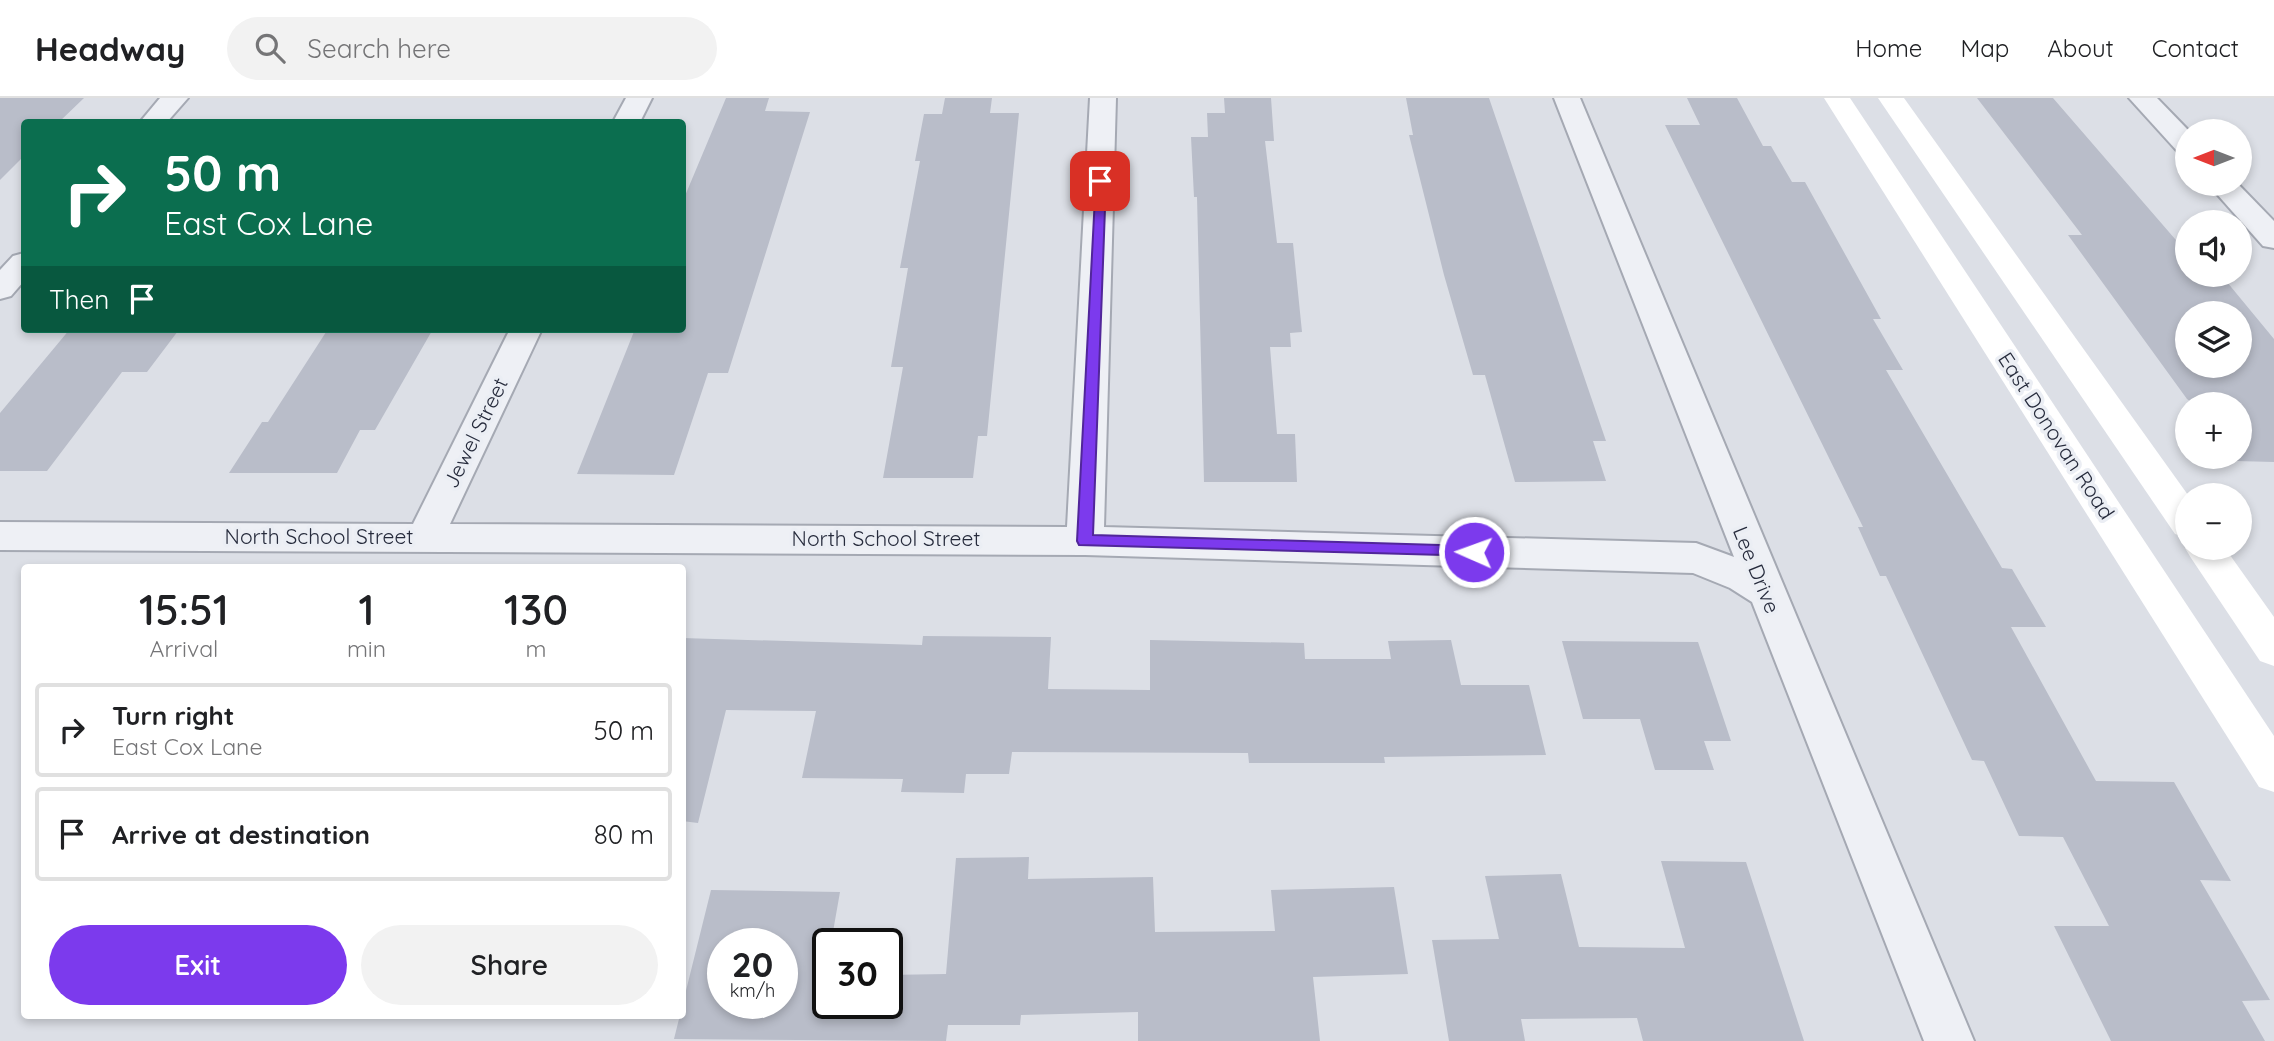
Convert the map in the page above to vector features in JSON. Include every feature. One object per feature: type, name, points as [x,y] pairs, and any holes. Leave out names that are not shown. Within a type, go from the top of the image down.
[{"type":"main road","name":"East Donovan Road","points":[[1837,98],[2274,774]]},
{"type":"main road","points":[[1891,98],[2175,505]]},
{"type":"main road","points":[[2212,560],[2274,649]]},
{"type":"street","points":[[156,119],[175,98]]},
{"type":"street","points":[[628,119],[639,98]]},
{"type":"street","points":[[1085,541],[1104,98]]},
{"type":"street","name":"Lee Drive","points":[[1567,98],[1949,1041]]},
{"type":"street","points":[[2142,98],[2175,132]]},
{"type":"street","points":[[2233,196],[2274,239]]},
{"type":"street","points":[[0,289],[21,266]]},
{"type":"street","name":"Jewel Street","points":[[425,537],[524,333]]},
{"type":"street","name":"North School Street","points":[[0,536],[1085,541],[1696,558],[1744,577],[1765,591]]},
{"type":"building","points":[[0,98],[84,98],[62,119],[21,119],[21,159],[0,180]]},
{"type":"building","points":[[726,98],[769,98],[765,111],[810,112],[728,373],[708,373],[674,475],[577,474],[633,333],[686,333],[686,193]]},
{"type":"building","points":[[945,98],[992,98],[990,113],[1019,113],[987,436],[978,436],[973,478],[883,478],[903,367],[891,367],[908,268],[900,268],[920,161],[915,161],[924,114],[942,114]]},
{"type":"building","points":[[1224,98],[1271,98],[1274,141],[1265,141],[1277,243],[1293,243],[1302,332],[1290,333],[1291,347],[1270,347],[1277,434],[1295,434],[1297,482],[1204,482],[1197,197],[1194,197],[1191,137],[1208,137],[1207,113],[1225,113]]},
{"type":"building","points":[[1406,98],[1489,98],[1606,441],[1593,441],[1606,481],[1515,482],[1485,375],[1473,375],[1444,275],[1409,135],[1413,135]]},
{"type":"building","points":[[1687,98],[1737,98],[1763,146],[1771,146],[1792,182],[1805,182],[1881,319],[1873,319],[1903,370],[1886,370],[2002,568],[2012,569],[2046,627],[2011,627],[2096,781],[2174,782],[2231,881],[2200,880],[2270,1000],[2242,1001],[2265,1041],[2111,1041],[2054,926],[2109,926],[2063,837],[2019,836],[1984,761],[1972,760],[1886,576],[1880,576],[1858,527],[1863,527],[1665,125],[1700,125]]},
{"type":"building","points":[[1977,98],[2053,98],[2175,239],[2175,287],[2231,287],[2243,301],[2175,301],[2175,378],[2252,378],[2252,312],[2274,339],[2274,462],[2252,461],[2252,392],[2182,392],[2068,235],[2082,235]]},
{"type":"building","points":[[67,333],[176,333],[147,372],[122,372],[47,471],[0,471],[0,413]]},
{"type":"building","points":[[325,333],[431,333],[375,430],[360,430],[337,473],[229,473],[262,422],[268,422]]},
{"type":"building","points":[[923,636],[1051,637],[1048,689],[1150,690],[1150,640],[1304,643],[1305,659],[1391,659],[1388,641],[1451,640],[1461,685],[1529,685],[1546,755],[1384,757],[1385,763],[1249,763],[1248,753],[1012,752],[1009,774],[966,774],[964,793],[901,792],[903,779],[802,778],[816,711],[726,710],[698,823],[686,822],[686,638],[922,645]]},
{"type":"building","points":[[1562,641],[1698,642],[1731,741],[1704,741],[1714,770],[1655,770],[1640,719],[1583,719]]},
{"type":"building","points":[[1029,857],[1028,879],[1153,877],[1155,932],[1275,931],[1271,890],[1394,887],[1408,974],[1313,977],[1320,1041],[1138,1041],[1138,1012],[1021,1015],[1020,1025],[948,1025],[946,1041],[674,1039],[679,1019],[686,1019],[686,991],[711,890],[840,892],[834,928],[812,928],[812,1019],[903,1019],[903,975],[946,974],[956,858]]},
{"type":"building","points":[[1661,861],[1746,862],[1804,1041],[1643,1041],[1637,1018],[1521,1019],[1525,1041],[1449,1041],[1432,940],[1499,939],[1485,876],[1561,874],[1579,947],[1685,948]]},
{"type":"route","points":[[1100,181],[1085,541],[1474,552]]}]
